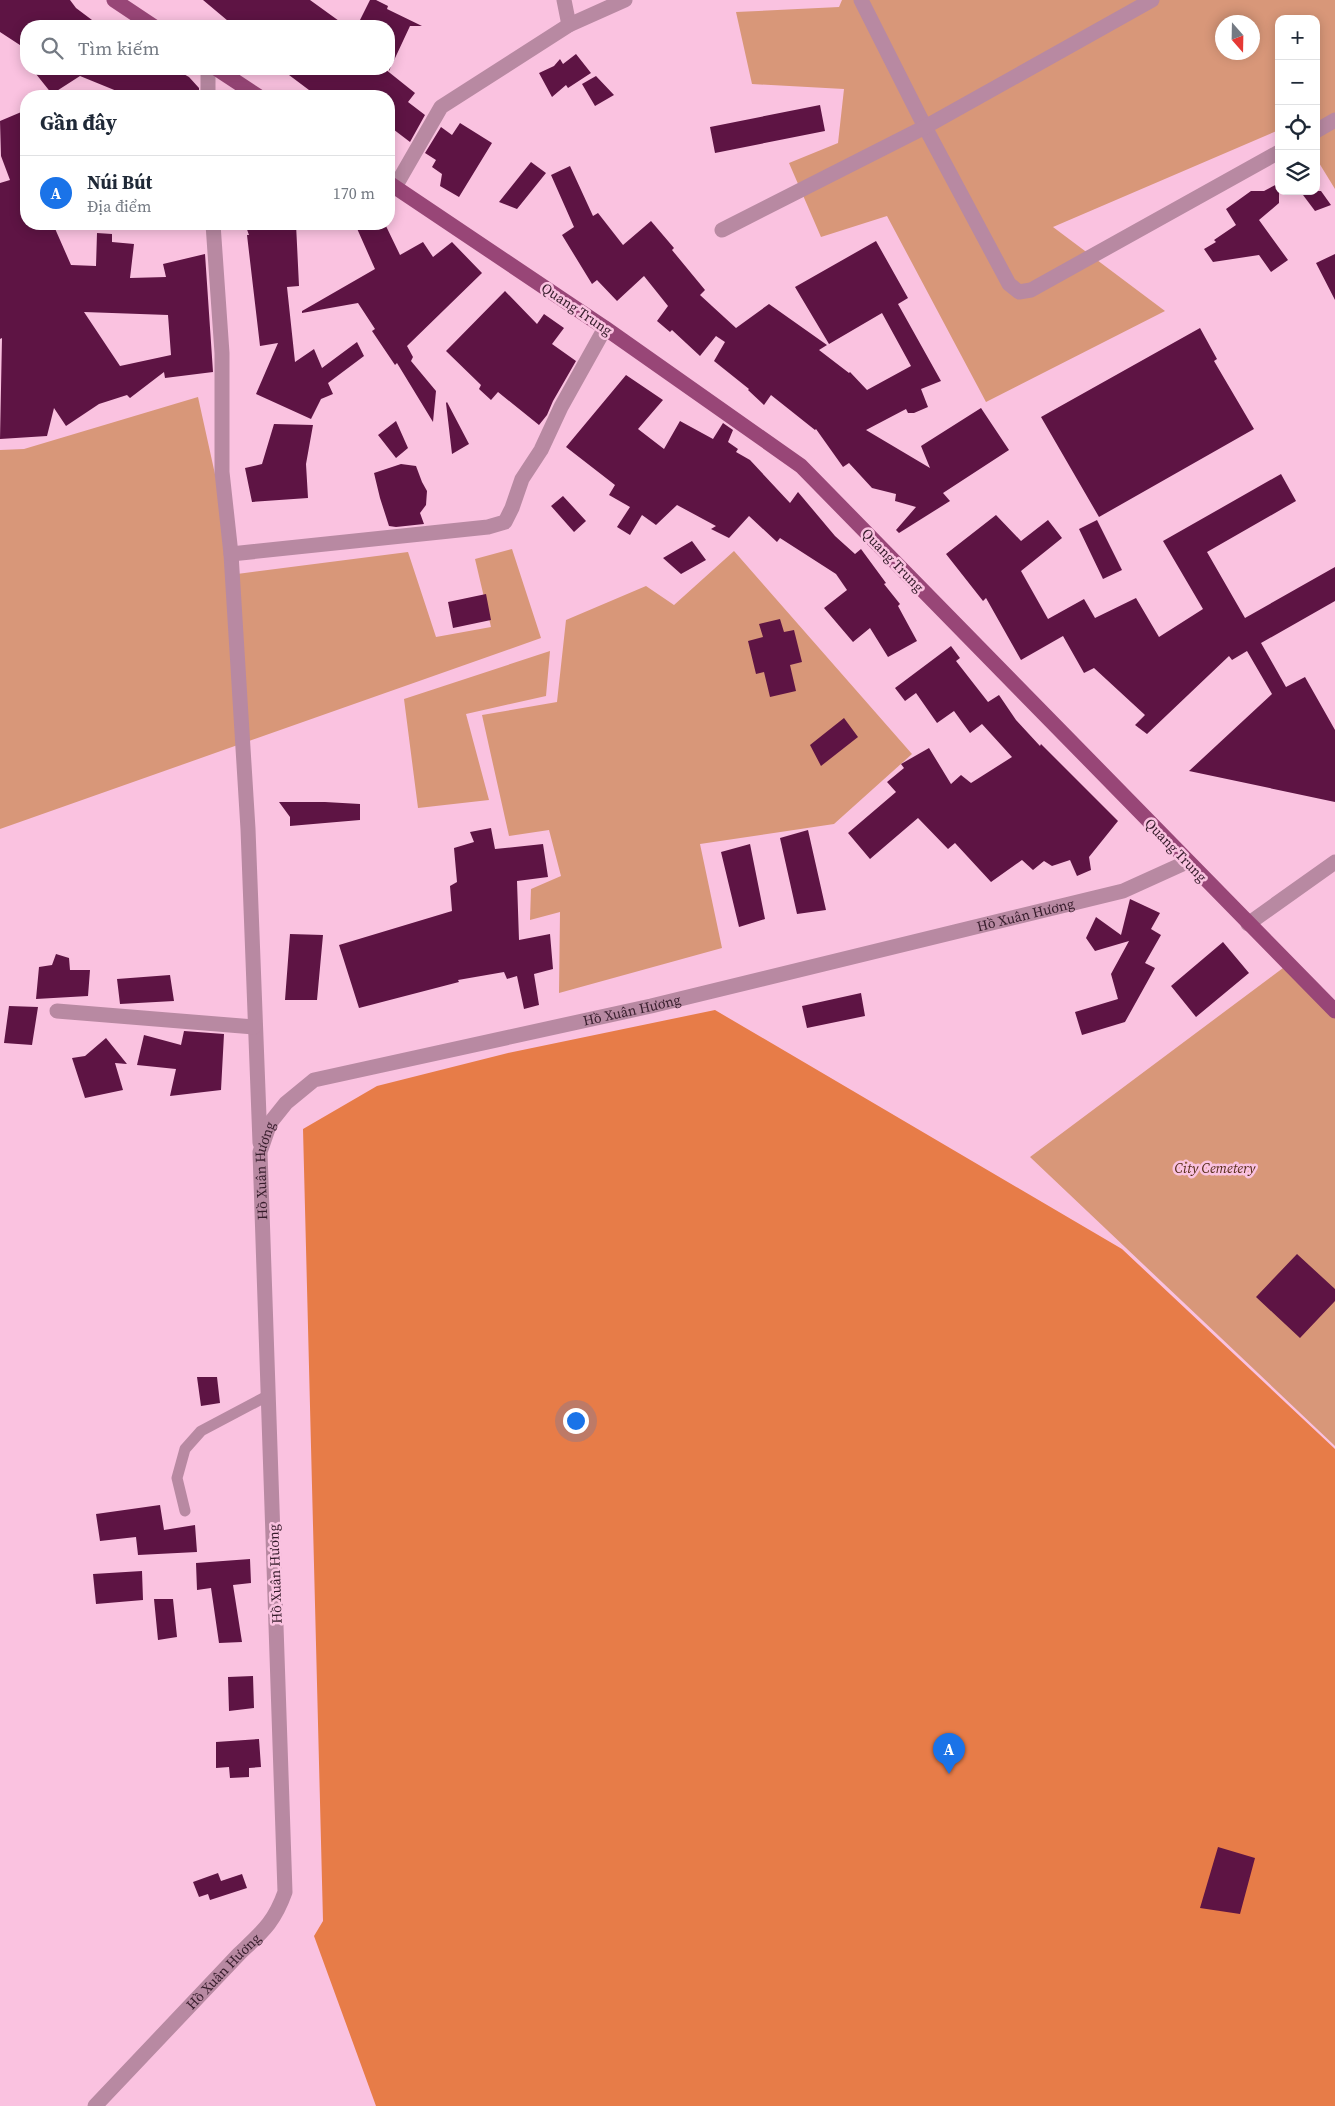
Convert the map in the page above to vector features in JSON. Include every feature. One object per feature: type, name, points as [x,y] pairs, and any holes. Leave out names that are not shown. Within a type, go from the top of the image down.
[{"type":"main road","points":[[114,0],[144,20]]},
{"type":"main road","points":[[226,75],[249,90]]},
{"type":"main road","name":"Quang Trung","points":[[395,187],[605,328],[801,466],[1335,1011]]},
{"type":"street","points":[[564,0],[569,24]]},
{"type":"street","points":[[395,180],[441,107],[569,24],[625,0]]},
{"type":"street","points":[[861,0],[924,127],[1009,284],[1019,292],[1031,290],[1275,154]]},
{"type":"street","points":[[722,230],[924,127],[1152,0]]},
{"type":"street","points":[[208,75],[208,90]]},
{"type":"street","points":[[1320,129],[1335,120]]},
{"type":"street","points":[[213,230],[222,353],[222,472],[230,554],[248,829],[260,1152]]},
{"type":"street","points":[[230,554],[488,528],[505,522],[522,479],[541,450],[561,407],[605,328]]},
{"type":"street","name":"Hồ Xuân Hương","points":[[95,2106],[263,1931],[278,1913],[285,1892],[260,1152],[270,1123],[286,1103],[314,1080],[660,1004],[1123,891],[1187,862]]},
{"type":"street","points":[[1248,924],[1335,862]]},
{"type":"street","points":[[57,1011],[254,1027]]},
{"type":"lane","points":[[185,1511],[177,1478],[185,1449],[201,1431],[269,1395]]},
{"type":"green space","points":[[842,0],[1335,0],[1335,189],[1320,165],[1320,15],[1275,15],[1275,132],[1053,227],[1165,311],[986,402],[887,216],[821,237],[789,163],[838,143],[844,89],[752,84],[736,12],[839,7]]},
{"type":"green space","points":[[198,397],[237,574],[408,552],[436,637],[491,627],[475,559],[512,549],[541,638],[0,829],[0,450],[24,449]]},
{"type":"green space","points":[[734,551],[912,754],[834,824],[700,844],[722,948],[559,993],[560,912],[530,920],[531,889],[561,876],[549,830],[509,836],[482,715],[557,702],[566,620],[646,586],[674,605]]},
{"type":"green space","points":[[550,651],[546,696],[466,714],[489,800],[418,808],[404,699]]},
{"type":"green space","name":"City Cemetery","points":[[1287,965],[1335,1014],[1335,1446],[1030,1157]]},
{"type":"shaded area","points":[[715,1010],[1122,1249],[1335,1449],[1335,2106],[376,2106],[314,1936],[323,1921],[303,1129],[377,1086],[508,1053]]},
{"type":"building","points":[[0,0],[70,0],[76,8],[92,20],[20,20],[20,45],[0,32]]},
{"type":"building","points":[[203,0],[310,0],[338,20],[227,20]]},
{"type":"building","points":[[370,0],[376,0],[388,6],[387,9],[422,26],[410,26],[395,58],[395,20],[360,20]]},
{"type":"building","points":[[576,54],[591,73],[568,88],[566,85],[552,97],[539,73],[554,66],[560,59],[563,64]]},
{"type":"building","points":[[37,75],[186,75],[199,88],[199,90],[114,90],[80,76],[58,90],[49,90]]},
{"type":"building","points":[[289,75],[392,75],[415,93],[408,102],[425,115],[410,142],[395,131],[395,90],[309,90]]},
{"type":"building","points":[[596,76],[614,95],[595,106],[582,84]]},
{"type":"building","points":[[820,105],[825,131],[715,153],[710,127]]},
{"type":"building","points":[[20,113],[20,230],[56,230],[71,265],[96,266],[97,233],[112,234],[112,242],[134,244],[130,278],[166,277],[163,264],[205,254],[213,372],[165,378],[164,372],[130,398],[127,395],[99,404],[66,426],[54,408],[47,436],[0,439],[2,338],[0,339],[0,183],[10,180],[1,156],[0,121]],"holes":[[[84,312],[168,315],[171,355],[120,366]]]},
{"type":"building","points":[[460,123],[492,143],[459,197],[440,186],[442,174],[432,167],[436,160],[425,153],[441,127],[452,135]]},
{"type":"building","points":[[531,162],[546,173],[517,209],[499,202]]},
{"type":"building","points":[[570,166],[593,216],[598,213],[623,245],[651,221],[705,290],[700,295],[736,328],[769,304],[827,345],[819,350],[850,372],[867,390],[911,366],[882,313],[829,344],[795,287],[876,241],[908,298],[898,304],[941,381],[921,389],[928,407],[914,413],[908,413],[906,409],[866,430],[930,468],[921,446],[981,408],[1009,450],[943,493],[950,501],[899,533],[896,530],[916,507],[895,501],[896,494],[872,488],[849,463],[843,467],[816,429],[771,395],[764,405],[749,389],[714,361],[725,342],[716,336],[700,356],[672,330],[670,332],[657,321],[668,306],[644,276],[617,301],[597,280],[592,284],[562,235],[574,227],[551,175]]},
{"type":"building","points":[[1275,185],[1275,195],[1279,195],[1279,203],[1259,220],[1288,260],[1271,272],[1259,255],[1213,262],[1204,249],[1216,242],[1214,240],[1236,225],[1226,209],[1251,191],[1264,191]]},
{"type":"building","points":[[1321,191],[1331,205],[1315,211],[1303,195],[1320,195]]},
{"type":"building","points":[[247,230],[296,230],[299,286],[287,287],[295,362],[314,349],[322,368],[357,342],[364,356],[328,383],[333,394],[321,399],[311,419],[256,394],[278,343],[260,346],[247,235],[249,235]]},
{"type":"building","points":[[358,230],[388,230],[400,255],[423,242],[433,257],[452,242],[482,273],[407,346],[413,357],[411,361],[436,391],[433,422],[397,363],[395,365],[372,331],[375,329],[358,303],[302,313],[302,311],[375,269]]},
{"type":"building","points":[[1335,254],[1335,300],[1316,263]]},
{"type":"building","points":[[505,291],[537,324],[544,314],[564,328],[552,344],[576,361],[547,415],[539,425],[498,392],[491,400],[479,389],[481,385],[446,351]]},
{"type":"building","points":[[1200,328],[1217,359],[1214,361],[1254,429],[1099,517],[1041,417]]},
{"type":"building","points":[[626,375],[663,400],[638,429],[664,449],[680,421],[713,439],[723,423],[733,430],[728,442],[738,449],[736,452],[750,460],[790,503],[798,492],[835,536],[855,554],[861,549],[900,604],[898,606],[917,641],[888,657],[870,628],[853,642],[824,608],[847,590],[836,574],[780,538],[777,542],[749,516],[729,538],[711,529],[716,526],[677,505],[656,525],[642,515],[630,535],[617,527],[630,507],[609,495],[615,485],[566,447]]},
{"type":"building","points":[[446,403],[469,444],[452,454]]},
{"type":"building","points":[[396,421],[408,448],[396,458],[378,435]]},
{"type":"building","points":[[274,424],[313,425],[306,464],[308,498],[252,502],[245,468],[262,464]]},
{"type":"building","points":[[401,464],[416,466],[427,491],[426,505],[420,513],[424,524],[389,526],[374,473]]},
{"type":"building","points":[[1281,474],[1296,501],[1207,552],[1245,618],[1335,567],[1335,601],[1261,643],[1286,687],[1305,677],[1335,730],[1335,802],[1189,771],[1272,694],[1247,651],[1232,660],[1229,656],[1147,734],[1135,725],[1145,715],[1094,668],[1084,673],[1063,636],[1021,660],[986,598],[983,601],[946,554],[996,515],[1021,541],[1048,520],[1062,538],[1021,571],[1048,619],[1084,599],[1095,618],[1136,598],[1159,637],[1203,609],[1163,541]]},
{"type":"building","points":[[563,496],[586,521],[574,532],[551,506]]},
{"type":"building","points":[[1097,520],[1122,570],[1103,579],[1079,529]]},
{"type":"building","points":[[692,541],[706,560],[681,574],[663,558]]},
{"type":"building","points":[[486,594],[491,620],[453,628],[448,602]]},
{"type":"building","points":[[780,619],[784,632],[794,630],[802,662],[790,665],[796,691],[770,697],[764,672],[756,674],[748,641],[763,637],[759,624]]},
{"type":"building","points":[[951,646],[960,658],[956,661],[988,702],[999,695],[1016,720],[1040,746],[1041,744],[1118,821],[1089,857],[1091,870],[1077,876],[1070,860],[1052,866],[1044,861],[1033,870],[1022,860],[991,882],[955,843],[948,849],[918,818],[870,859],[848,833],[896,792],[887,782],[904,768],[901,764],[929,748],[951,784],[961,775],[971,783],[1012,757],[982,724],[970,733],[954,711],[937,723],[916,693],[905,701],[895,688]]},
{"type":"building","points":[[844,718],[858,737],[821,766],[810,745]]},
{"type":"building","points":[[279,802],[360,804],[360,820],[290,826],[290,817]]},
{"type":"building","points":[[491,828],[495,849],[543,844],[548,877],[517,881],[519,940],[550,934],[553,969],[534,974],[539,1005],[524,1009],[517,976],[507,979],[504,972],[458,980],[459,982],[359,1008],[339,945],[452,911],[450,886],[457,882],[454,848],[474,842],[470,832]]},
{"type":"building","points":[[808,830],[826,910],[797,914],[780,838]]},
{"type":"building","points":[[750,844],[765,919],[739,927],[721,852]]},
{"type":"building","points":[[1130,899],[1160,913],[1151,929],[1161,935],[1145,963],[1155,968],[1125,1022],[1082,1035],[1075,1012],[1118,999],[1111,974],[1129,941],[1095,951],[1086,938],[1096,917],[1121,935]]},
{"type":"building","points":[[290,934],[323,935],[317,1000],[285,1000]]},
{"type":"building","points":[[1223,942],[1249,973],[1196,1017],[1171,986]]},
{"type":"building","points":[[56,954],[69,958],[70,970],[90,970],[88,996],[36,999],[39,967],[52,965]]},
{"type":"building","points":[[170,975],[174,1001],[120,1004],[117,979]]},
{"type":"building","points":[[861,993],[865,1016],[807,1028],[802,1006]]},
{"type":"building","points":[[9,1006],[38,1007],[32,1045],[4,1043]]},
{"type":"building","points":[[184,1031],[224,1034],[221,1090],[170,1096],[176,1069],[137,1065],[144,1035],[181,1045]]},
{"type":"building","points":[[106,1038],[127,1064],[115,1063],[123,1090],[85,1098],[72,1058],[85,1056]]},
{"type":"building","points":[[1297,1254],[1335,1289],[1335,1301],[1300,1338],[1256,1297]]},
{"type":"building","points":[[197,1377],[217,1377],[220,1403],[201,1406]]},
{"type":"building","points":[[160,1505],[164,1530],[195,1525],[197,1552],[138,1555],[136,1537],[100,1541],[96,1514]]},
{"type":"building","points":[[250,1559],[251,1583],[233,1585],[242,1642],[219,1643],[211,1588],[197,1590],[196,1563]]},
{"type":"building","points":[[142,1571],[143,1600],[96,1604],[93,1574]]},
{"type":"building","points":[[154,1599],[173,1599],[177,1637],[158,1640]]},
{"type":"building","points":[[253,1676],[254,1708],[229,1711],[228,1677]]},
{"type":"building","points":[[259,1739],[261,1767],[249,1768],[249,1777],[230,1778],[229,1767],[216,1768],[216,1742]]},
{"type":"building","points":[[1218,1847],[1255,1858],[1240,1914],[1200,1908]]},
{"type":"building","points":[[218,1873],[221,1881],[242,1874],[247,1888],[210,1900],[208,1894],[199,1897],[193,1882]]},
{"type":"place","name":"Núi Bút","points":[[949,1774]]}]
